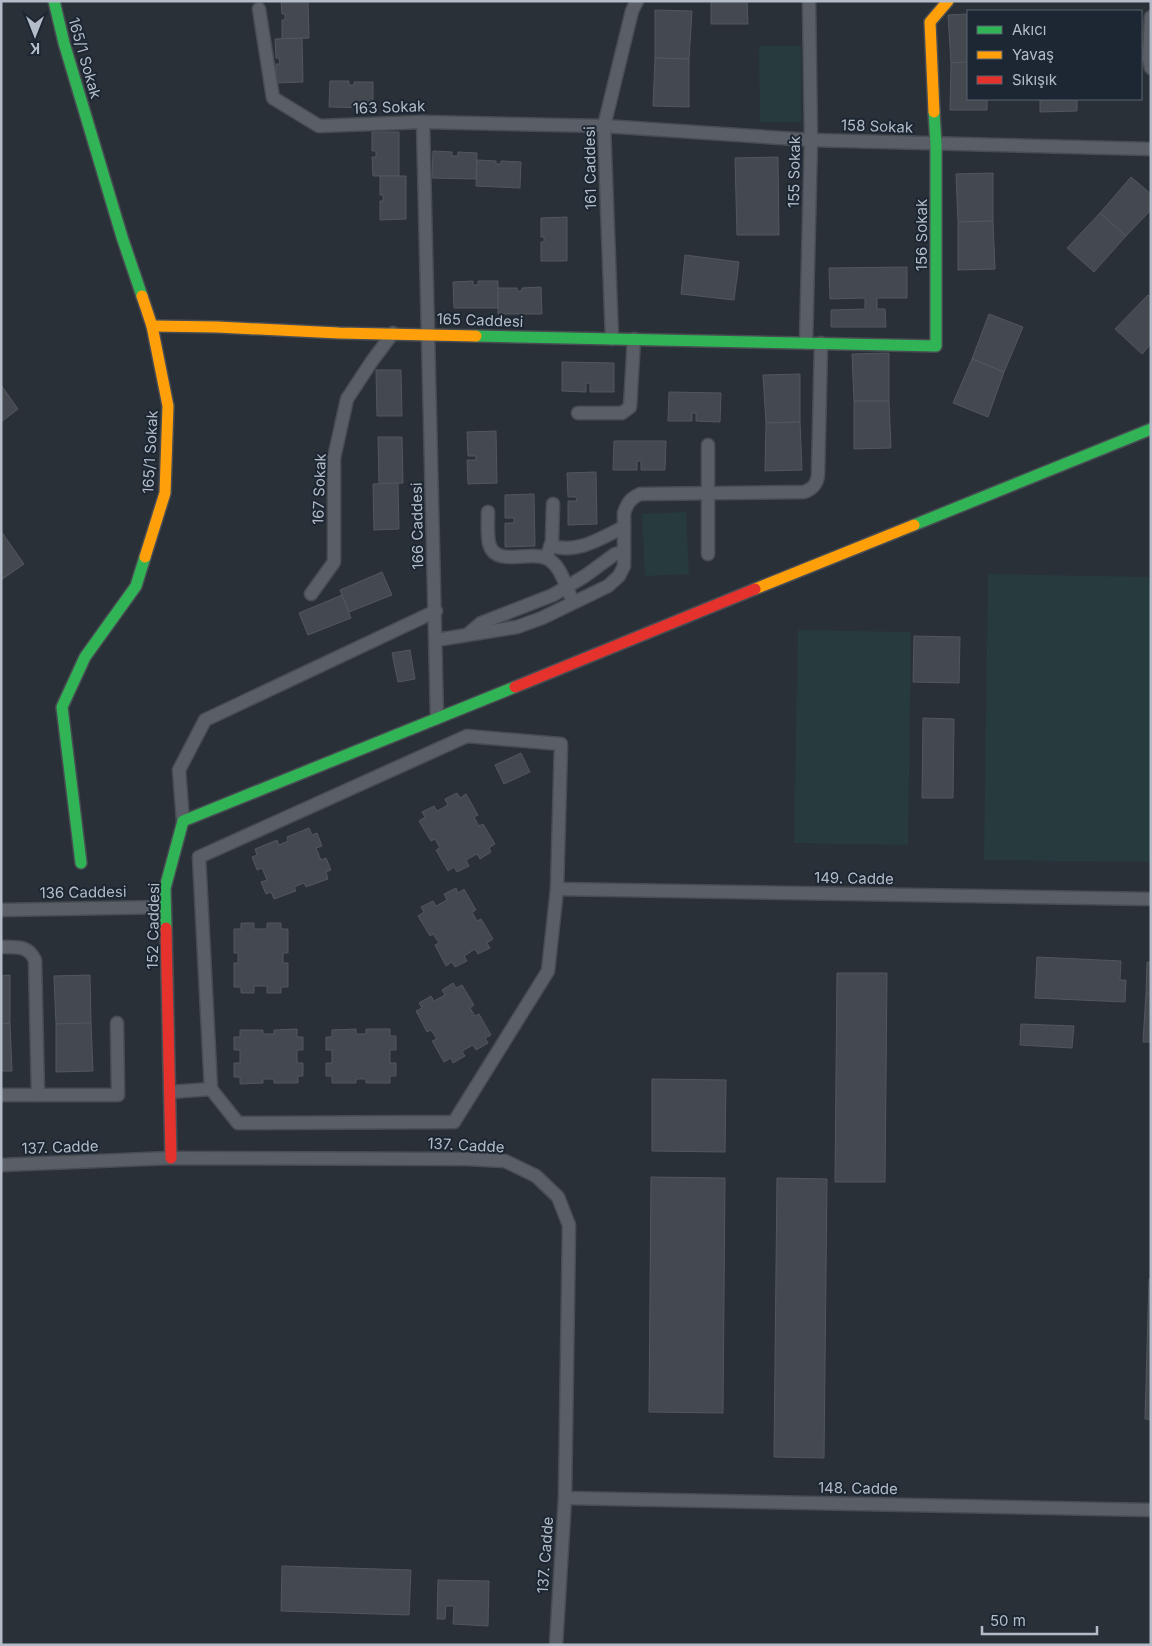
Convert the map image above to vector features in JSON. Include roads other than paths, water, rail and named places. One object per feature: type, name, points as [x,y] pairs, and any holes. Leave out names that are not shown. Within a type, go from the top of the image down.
[{"type":"street","name":"165/1 Sokak","points":[[54,1],[64,43],[114,210],[152,326],[168,406],[165,493],[136,586],[85,657],[62,707],[81,863]]},
{"type":"street","name":"161 Caddesi","points":[[612,339],[604,126],[632,11],[637,1]]},
{"type":"street","name":"155 Sokak","points":[[806,343],[811,140],[810,1]]},
{"type":"street","name":"156 Sokak","points":[[806,343],[936,346],[936,144],[930,22],[948,1]]},
{"type":"street","name":"163 Sokak","points":[[259,9],[273,98],[319,126],[423,122],[604,126]]},
{"type":"street","points":[[1151,17],[1149,58],[1151,68]]},
{"type":"street","name":"166 Caddesi","points":[[423,122],[436,611],[437,718]]},
{"type":"street","name":"158 Sokak","points":[[604,126],[811,140],[1151,149]]},
{"type":"street","name":"165 Caddesi","points":[[152,326],[806,343]]},
{"type":"street","name":"167 Sokak","points":[[311,594],[334,562],[334,458],[347,399],[393,333]]},
{"type":"street","points":[[578,413],[622,413],[630,407],[634,339]]},
{"type":"street","points":[[436,640],[517,627],[574,604],[614,582],[624,566],[626,507],[629,501],[640,494],[804,492],[813,487],[818,480],[821,344]]},
{"type":"street","points":[[436,611],[205,720],[179,770],[183,821],[1151,429]]},
{"type":"street","points":[[708,445],[708,554]]},
{"type":"street","points":[[553,504],[548,552],[574,604]]},
{"type":"street","points":[[488,512],[489,542],[493,553],[504,557],[538,555],[577,548],[624,527]]},
{"type":"street","points":[[467,635],[480,623],[535,602],[566,587],[585,576],[608,558],[624,552]]},
{"type":"street","points":[[467,736],[561,744],[557,889],[548,971],[454,1122],[238,1123],[211,1089],[199,856],[467,736]]},
{"type":"street","name":"152 Caddesi","points":[[171,1158],[165,888],[183,821]]},
{"type":"street","name":"149. Cadde","points":[[557,889],[1151,899]]},
{"type":"street","name":"136 Caddesi","points":[[1,910],[166,907]]},
{"type":"street","points":[[1,947],[23,948],[30,952],[35,960],[38,1096]]},
{"type":"street","points":[[1,1096],[118,1096],[117,1023]]},
{"type":"street","points":[[170,1092],[211,1089]]},
{"type":"street","name":"137. Cadde","points":[[1,1165],[171,1158],[467,1159],[505,1161],[536,1176],[558,1197],[568,1225],[565,1498],[556,1645]]},
{"type":"street","name":"148. Cadde","points":[[565,1498],[1151,1510]]}]
